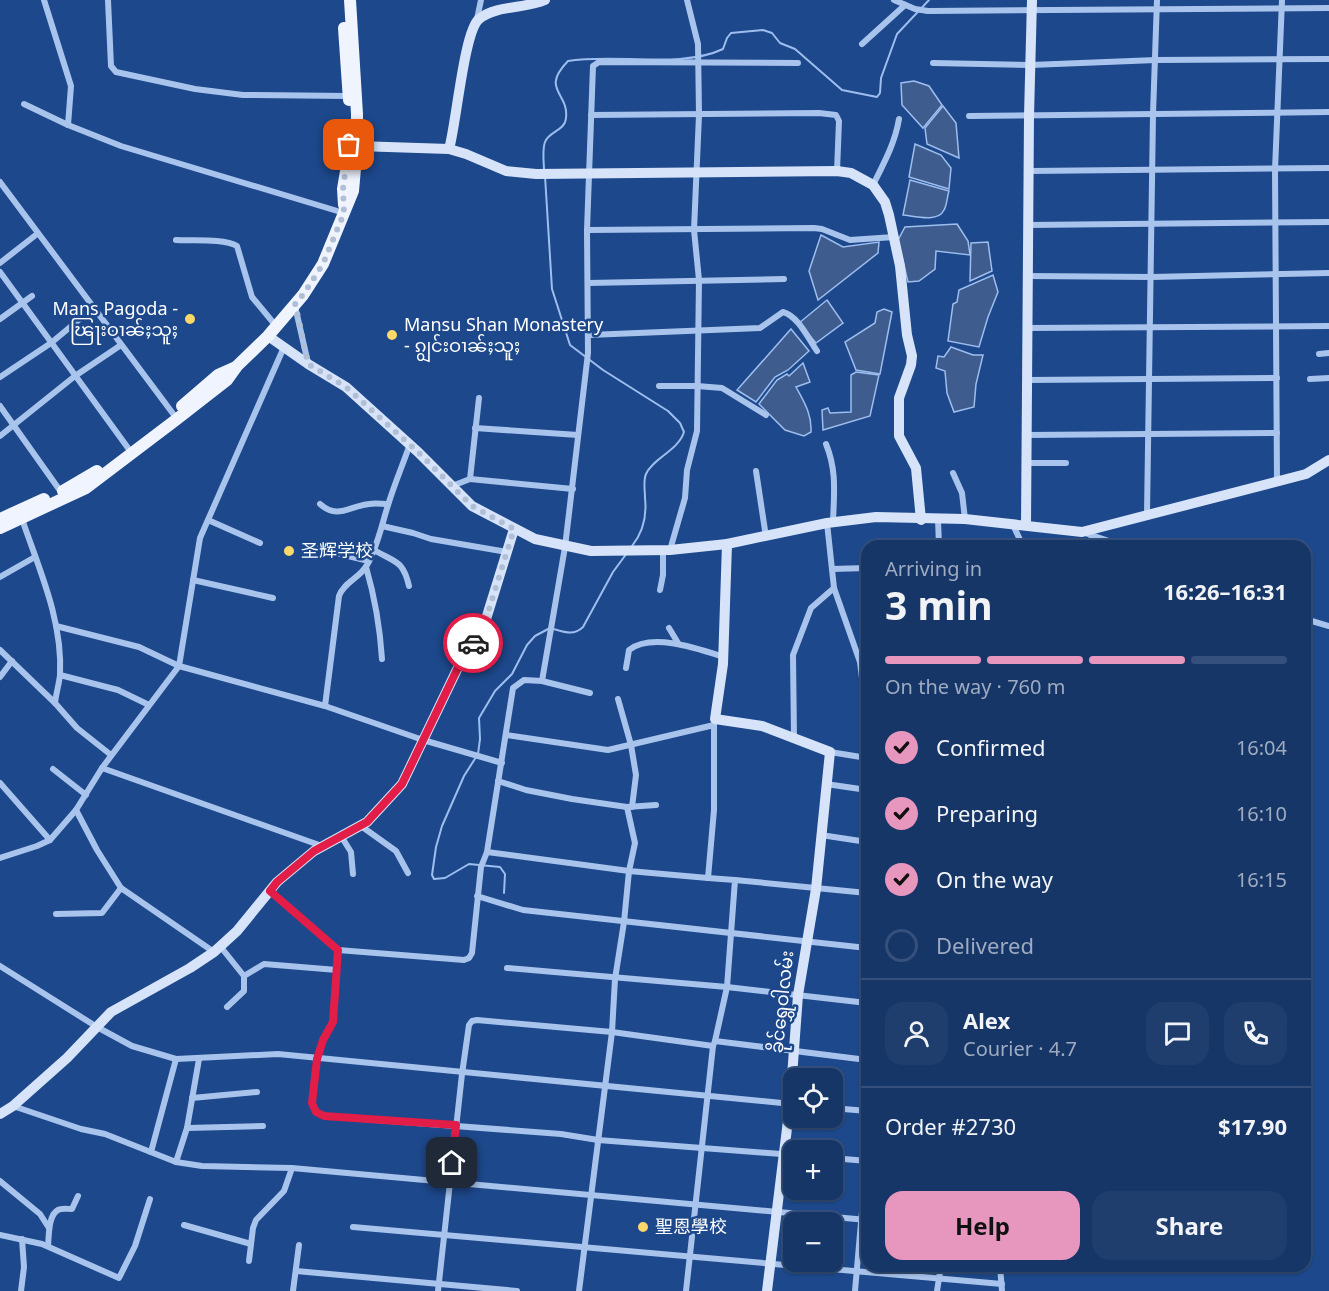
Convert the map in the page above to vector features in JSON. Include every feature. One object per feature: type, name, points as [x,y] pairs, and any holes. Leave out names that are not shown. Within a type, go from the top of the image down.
[{"type":"main road","points":[[342,0],[349,145],[343,189],[344,211]]},
{"type":"main road","points":[[2,521],[62,492],[102,469],[128,448],[227,380],[237,366],[268,336],[303,295],[323,264],[353,191],[357,146],[356,78],[350,0]]},
{"type":"main road","points":[[2,521],[22,519],[86,488],[175,417]]},
{"type":"street","points":[[44,0],[71,86],[68,125]]},
{"type":"street","points":[[108,0],[111,66],[116,72],[195,89],[243,95],[348,96]]},
{"type":"street","points":[[448,149],[462,72],[481,0]]},
{"type":"street","points":[[477,20],[491,13],[537,4],[545,0]]},
{"type":"street","points":[[660,590],[666,550],[685,498],[687,470],[697,431],[699,280],[694,230],[699,115],[698,59],[696,33],[687,0]]},
{"type":"street","points":[[894,0],[915,9],[928,11],[1032,4],[1156,9],[1329,8]]},
{"type":"street","points":[[1147,514],[1157,0]]},
{"type":"street","points":[[1277,480],[1275,170],[1282,0]]},
{"type":"street","points":[[1026,525],[1032,4]]},
{"type":"street","points":[[862,44],[905,5]]},
{"type":"street","points":[[542,681],[565,547],[588,353],[587,230],[593,66],[595,63],[698,59],[798,63]]},
{"type":"street","points":[[933,63],[1031,65],[1156,60],[1329,59]]},
{"type":"street","points":[[24,104],[121,146],[344,211]]},
{"type":"street","points":[[969,116],[1329,112]]},
{"type":"street","points":[[591,115],[819,113],[836,115],[839,121],[837,171]]},
{"type":"street","points":[[873,185],[888,157],[899,119]]},
{"type":"street","points":[[357,146],[448,149],[506,171],[545,174],[837,171],[851,173],[873,185],[885,202],[900,266],[907,335],[912,356],[899,398],[899,436],[916,468],[921,520]]},
{"type":"street","points":[[1029,171],[1329,168]]},
{"type":"street","points":[[0,182],[175,417]]},
{"type":"street","points":[[1028,225],[1329,222]]},
{"type":"street","points":[[587,230],[814,228],[850,240],[894,237]]},
{"type":"street","points":[[0,263],[38,234]]},
{"type":"street","points":[[176,240],[232,243],[237,246],[252,297],[276,326]]},
{"type":"street","points":[[0,272],[128,448]]},
{"type":"street","points":[[1028,276],[1152,277],[1329,273]]},
{"type":"street","points":[[588,283],[784,279]]},
{"type":"street","points":[[0,319],[32,296]]},
{"type":"street","points":[[295,303],[308,364]]},
{"type":"street","points":[[0,377],[51,343],[93,308]]},
{"type":"street","points":[[589,334],[760,328],[778,314],[787,312],[795,319],[817,351]]},
{"type":"street","points":[[1028,328],[1329,326]]},
{"type":"street","points":[[268,336],[346,387],[410,444],[472,506],[535,539],[565,547],[591,551],[666,550],[727,544],[830,522],[876,517],[921,520],[965,519],[1026,525],[1086,534],[1105,540]]},
{"type":"street","points":[[0,436],[75,376],[121,345]]},
{"type":"street","points":[[1,855],[37,846],[50,840],[76,810],[111,755],[179,666],[200,538],[284,347]]},
{"type":"street","points":[[1319,354],[1329,353]]},
{"type":"street","points":[[1027,380],[1277,378]]},
{"type":"street","points":[[1310,379],[1329,378]]},
{"type":"street","points":[[659,386],[722,388],[766,415]]},
{"type":"street","points":[[470,479],[479,398]]},
{"type":"street","points":[[0,406],[62,492]]},
{"type":"street","points":[[475,428],[578,435]]},
{"type":"street","points":[[1027,435],[1277,433]]},
{"type":"street","points":[[325,706],[339,596],[345,586],[357,578],[368,564],[410,444]]},
{"type":"street","points":[[826,444],[833,461],[834,471],[830,522],[834,588],[861,658]]},
{"type":"street","points":[[1086,534],[1147,514],[1306,474],[1329,460]]},
{"type":"street","points":[[1026,463],[1066,463]]},
{"type":"street","points":[[756,471],[766,537]]},
{"type":"street","points":[[953,473],[962,493],[965,519]]},
{"type":"street","points":[[452,486],[470,479],[573,489]]},
{"type":"street","points":[[320,504],[328,511],[339,512],[370,504],[388,504]]},
{"type":"street","points":[[22,519],[43,577],[56,626],[60,675],[55,703]]},
{"type":"street","points":[[938,519],[939,540]]},
{"type":"street","points":[[208,520],[260,543]]},
{"type":"street","points":[[1013,525],[1020,540]]},
{"type":"street","points":[[382,526],[431,539],[508,552]]},
{"type":"street","points":[[0,1113],[13,1106],[67,1058],[111,1012],[190,968],[217,949],[237,931],[277,882],[322,846],[367,822],[402,784],[465,653],[482,632],[514,529]]},
{"type":"street","points":[[1086,534],[1090,540]]},
{"type":"street","points":[[708,878],[714,810],[714,722],[724,657],[727,544]]},
{"type":"street","points":[[306,546],[368,564]]},
{"type":"street","points":[[374,550],[402,565],[406,570],[409,586]]},
{"type":"street","points":[[0,577],[35,557]]},
{"type":"street","points":[[368,564],[380,630],[382,660]]},
{"type":"street","points":[[832,569],[861,568]]},
{"type":"street","points":[[193,580],[273,598]]},
{"type":"street","points":[[794,739],[793,655],[811,608],[834,588]]},
{"type":"street","points":[[1311,621],[1329,626]]},
{"type":"street","points":[[56,626],[139,647],[179,666],[325,706],[423,740],[502,763]]},
{"type":"street","points":[[669,628],[678,644]]},
{"type":"street","points":[[626,668],[629,650],[647,643],[678,644],[724,657]]},
{"type":"street","points":[[0,650],[55,703],[77,728],[111,755]]},
{"type":"street","points":[[0,677],[12,661]]},
{"type":"street","points":[[60,675],[118,690],[148,705]]},
{"type":"street","points":[[270,891],[338,950],[464,960],[470,958],[481,867],[487,852],[513,688],[524,680],[542,681],[590,693]]},
{"type":"street","points":[[579,1291],[612,1032],[615,978],[629,871],[635,843],[630,807],[636,775],[631,745],[618,699]]},
{"type":"street","points":[[506,735],[608,750],[714,722],[762,726],[830,752],[861,757]]},
{"type":"street","name":"ခိုင်ရွှေဝါလမ်း","points":[[793,1068],[798,995],[816,889],[830,752]]},
{"type":"street","points":[[102,768],[322,846]]},
{"type":"street","points":[[53,769],[86,795]]},
{"type":"street","points":[[498,781],[526,790],[630,807],[656,805]]},
{"type":"street","points":[[0,783],[50,840]]},
{"type":"street","points":[[826,784],[861,789]]},
{"type":"street","points":[[76,810],[121,888],[217,949],[243,976],[244,991],[227,1007]]},
{"type":"street","points":[[360,826],[396,851],[408,873]]},
{"type":"street","points":[[821,835],[861,841]]},
{"type":"street","points":[[341,836],[351,852],[352,874]]},
{"type":"street","points":[[487,852],[629,871],[861,893]]},
{"type":"street","points":[[686,1291],[714,1043],[727,987],[735,880]]},
{"type":"street","points":[[56,914],[102,913],[121,888]]},
{"type":"street","points":[[477,897],[523,910],[861,947]]},
{"type":"street","points":[[338,950],[333,1022],[323,1040],[317,1059],[312,1103],[316,1112],[324,1116],[561,1134],[598,1140],[702,1149],[783,1154]]},
{"type":"street","points":[[243,976],[264,964],[337,970]]},
{"type":"street","points":[[0,966],[97,1027],[132,1046],[176,1059],[278,1054],[462,1074],[783,1103]]},
{"type":"street","points":[[507,968],[727,987],[861,1002]]},
{"type":"street","points":[[438,1287],[462,1074],[469,1025],[472,1021],[612,1032],[794,1050],[861,1059]]},
{"type":"street","points":[[151,1152],[176,1059]]},
{"type":"street","points":[[176,1162],[187,1128],[199,1059]]},
{"type":"street","points":[[192,1098],[257,1092]]},
{"type":"street","points":[[13,1106],[81,1129],[105,1134],[176,1162],[202,1166],[292,1168],[861,1219]]},
{"type":"street","points":[[843,1109],[861,1110]]},
{"type":"street","points":[[187,1128],[263,1126]]},
{"type":"street","points":[[843,1158],[861,1159]]},
{"type":"street","points":[[249,1261],[256,1220],[284,1191],[292,1168]]},
{"type":"street","name":"ခိုင်ရွှေဝါလမ်း","points":[[767,1291],[775,1211],[783,1178]]},
{"type":"street","points":[[0,1181],[40,1214],[49,1228]]},
{"type":"street","points":[[48,1246],[49,1228],[54,1212],[60,1208],[72,1209],[78,1196]]},
{"type":"street","points":[[0,1235],[48,1246],[119,1278],[135,1246],[150,1199]]},
{"type":"street","points":[[184,1225],[251,1244]]},
{"type":"street","points":[[353,1227],[861,1271]]},
{"type":"street","points":[[21,1291],[24,1268],[22,1239]]},
{"type":"street","points":[[855,1291],[861,1241]]},
{"type":"street","points":[[293,1291],[299,1245]]},
{"type":"street","points":[[296,1271],[438,1287],[517,1291]]},
{"type":"street","points":[[869,1272],[939,1278],[1002,1288],[1001,1272]]},
{"type":"street","points":[[937,1291],[940,1272]]},
{"type":"water","points":[[914,81],[929,86],[942,105],[923,128],[902,105],[901,83]]},
{"type":"water","points":[[943,106],[956,123],[959,158],[927,144],[925,128]]},
{"type":"water","points":[[915,144],[941,155],[951,168],[949,189],[909,177]]},
{"type":"water","points":[[910,180],[949,191],[945,208],[941,214],[931,218],[903,215]]},
{"type":"water","points":[[957,224],[968,241],[970,255],[936,251],[935,269],[919,281],[908,282],[898,240],[905,227]]},
{"type":"water","points":[[821,235],[843,247],[879,242],[878,253],[818,300],[809,271]]},
{"type":"water","points":[[988,242],[992,271],[970,281],[971,243]]},
{"type":"water","points":[[993,275],[998,292],[979,347],[948,341],[953,304],[957,302],[959,290]]},
{"type":"water","points":[[827,300],[843,323],[816,343],[799,323]]},
{"type":"water","points":[[884,309],[892,312],[880,374],[856,370],[845,342],[875,323],[877,312]]},
{"type":"water","points":[[791,329],[809,351],[788,370],[775,377],[756,402],[737,390]]},
{"type":"water","points":[[951,347],[973,355],[983,355],[976,384],[974,407],[954,412],[947,393],[945,371],[936,368],[938,356],[944,357]]},
{"type":"water","points":[[803,363],[810,382],[796,387],[810,419],[811,432],[804,436],[785,430],[759,404],[777,380],[787,374],[789,376]]},
{"type":"water","points":[[856,372],[879,375],[870,416],[823,430],[822,410],[828,408],[830,413],[851,412],[851,375]]},
{"type":"waterway","points":[[544,171],[545,142],[550,135],[563,126],[566,118],[566,109],[556,85],[556,78],[568,61],[688,58],[723,49],[731,33],[763,30],[772,33],[780,43],[795,49],[842,90],[877,97],[880,93],[881,78],[897,34],[929,0]]},
{"type":"waterway","points":[[545,176],[552,289],[570,345],[603,370],[668,411],[680,423],[684,432],[677,444],[654,463],[646,474],[645,517],[642,529],[632,546]]},
{"type":"waterway","points":[[504,893],[505,874],[500,867],[469,864],[445,878],[434,879],[432,875],[442,826],[464,776],[478,754],[479,718],[495,691],[512,674],[527,645],[535,636],[550,628],[571,633],[583,627],[613,572],[627,553]]},
{"type":"way so far","points":[[349,145],[343,189],[344,213],[323,264],[303,295],[295,303],[308,364],[346,387],[418,452],[472,506],[514,529],[482,632],[473,643]]},
{"type":"place","name":"Mans Pagoda - ၽြႃးဝၢၼ်ႈသူႈ","points":[[190,319]]},
{"type":"place","name":"Mansu Shan Monastery - ၵျွင်းဝၢၼ်ႈသူႈ","points":[[392,335]]},
{"type":"place","name":"圣辉学校","points":[[289,551]]},
{"type":"place","name":"聖恩學校","points":[[643,1227]]},
{"type":"route","points":[[452,1163],[456,1125],[324,1116],[316,1112],[312,1103],[317,1059],[323,1040],[333,1022],[338,950],[270,891],[277,882],[314,851],[367,822],[402,784],[465,653],[473,643]]}]
